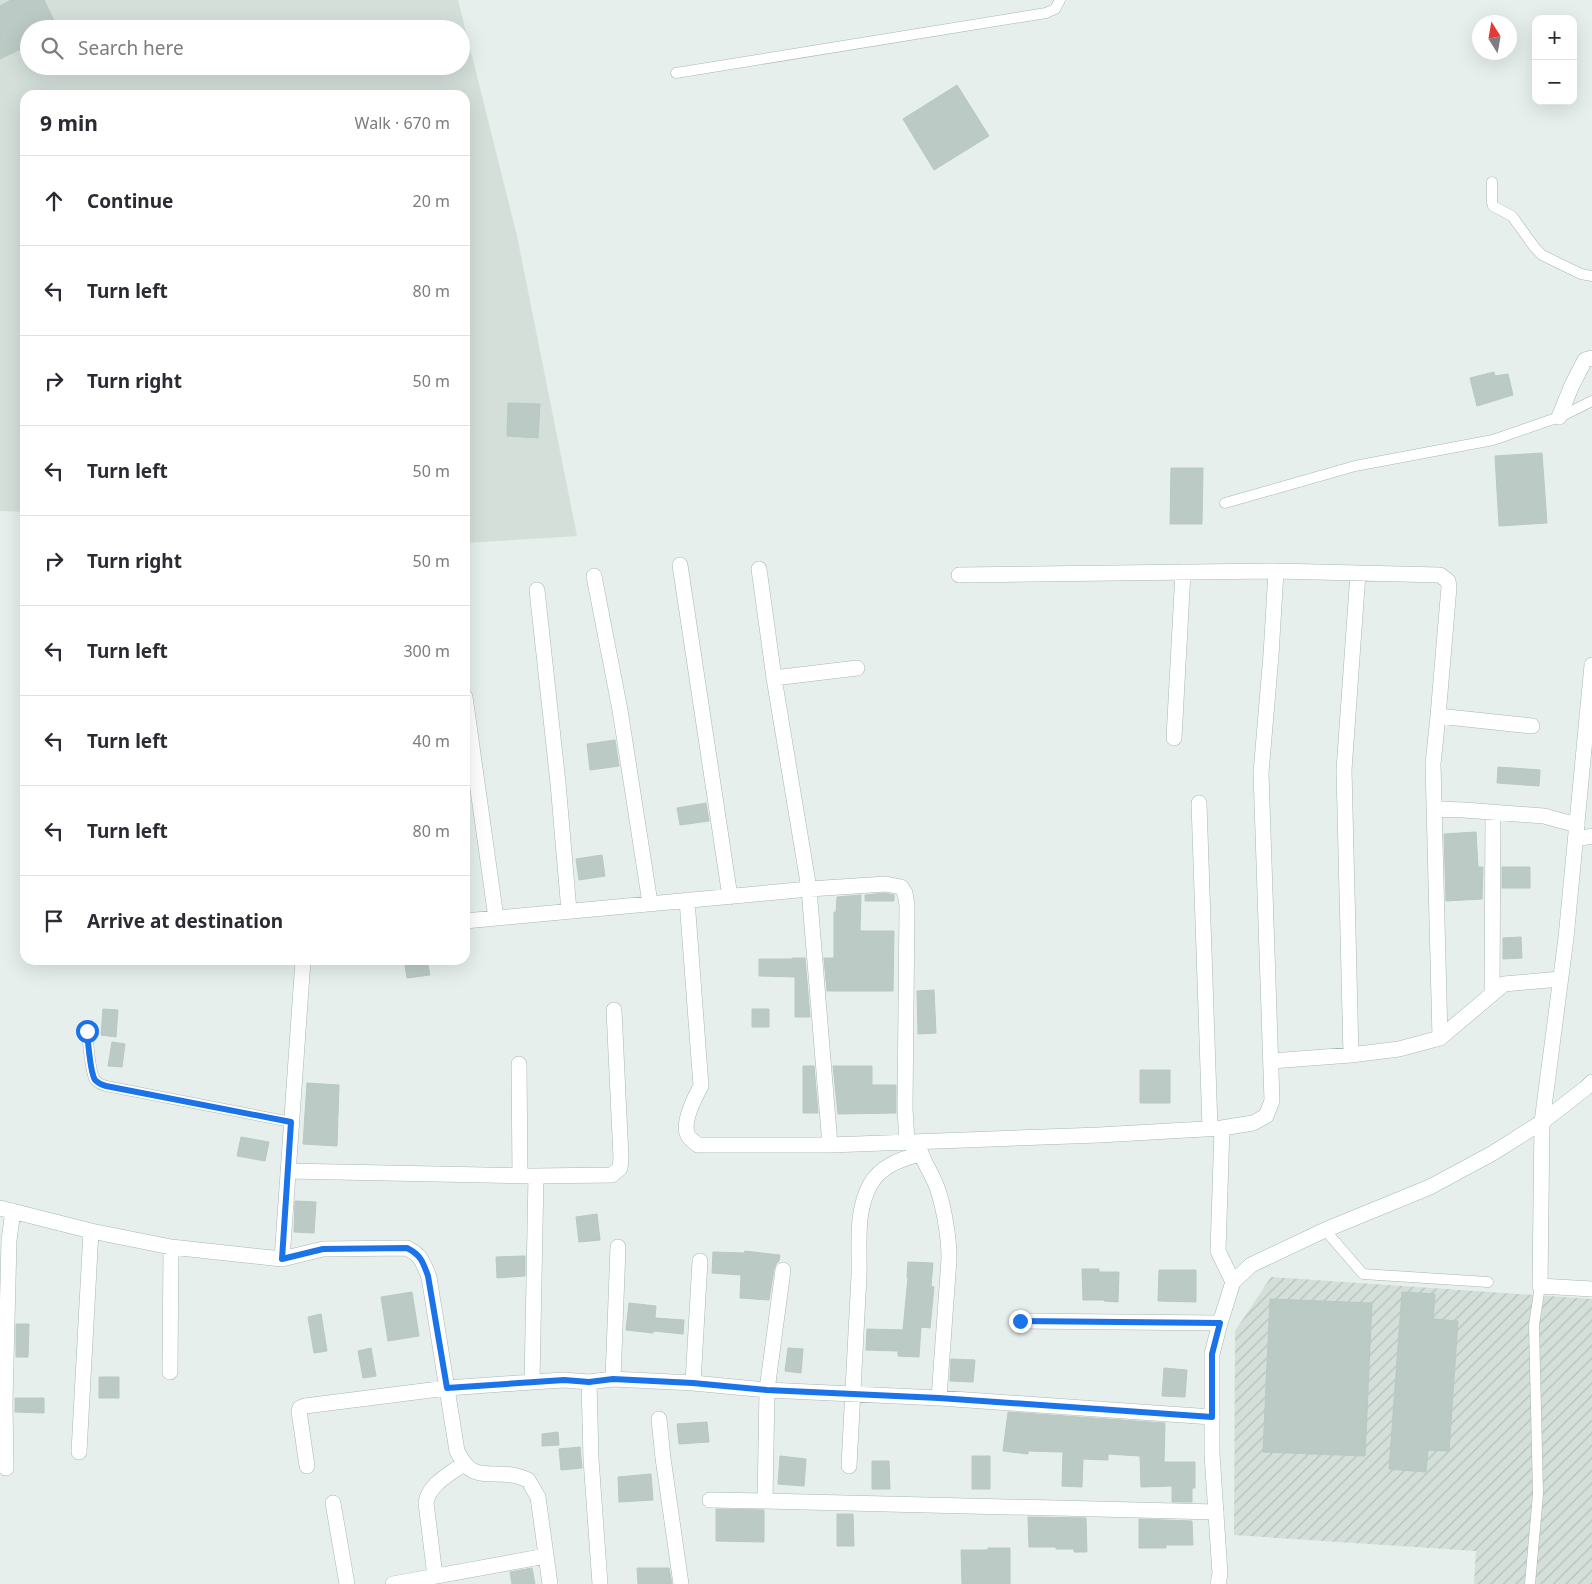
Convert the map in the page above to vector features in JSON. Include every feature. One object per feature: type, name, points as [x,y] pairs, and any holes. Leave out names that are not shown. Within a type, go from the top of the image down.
[{"type":"street","points":[[1559,417],[1585,360],[1592,358]]},
{"type":"street","points":[[680,565],[730,897]]},
{"type":"street","points":[[759,569],[774,678],[809,889],[830,1145]]},
{"type":"street","points":[[687,900],[701,1086],[692,1103],[687,1122],[687,1133],[698,1145],[915,1146],[1216,1128],[1253,1123],[1266,1116],[1272,1101],[1261,773],[1276,571]]},
{"type":"street","points":[[959,575],[1276,571],[1434,574],[1445,577],[1449,587],[1433,764],[1440,1038]]},
{"type":"street","points":[[1174,738],[1183,572]]},
{"type":"street","points":[[1351,1055],[1344,770],[1358,572]]},
{"type":"street","points":[[594,576],[620,710],[650,903]]},
{"type":"street","points":[[537,590],[558,783],[569,912]]},
{"type":"street","points":[[1592,665],[1566,938],[1542,1122],[1540,1286],[1592,1289]]},
{"type":"street","points":[[774,678],[857,668]]},
{"type":"street","points":[[1438,716],[1532,726]]},
{"type":"street","points":[[470,733],[496,918]]},
{"type":"street","points":[[1199,803],[1216,1128],[1218,1251],[1233,1282]]},
{"type":"street","points":[[1434,809],[1544,816],[1576,832],[1592,836]]},
{"type":"street","points":[[1492,994],[1493,812]]},
{"type":"street","points":[[470,921],[809,889],[886,884],[901,887],[905,893],[907,905],[905,1109],[915,1146],[934,1179],[944,1214],[949,1243],[939,1398]]},
{"type":"street","points":[[282,1259],[303,965]]},
{"type":"street","points":[[1271,1061],[1399,1049],[1440,1038],[1504,984],[1560,979]]},
{"type":"street","points":[[288,1171],[612,1176],[620,1168],[621,1158],[614,1010]]},
{"type":"street","points":[[519,1064],[520,1176]]},
{"type":"street","points":[[1218,1584],[1220,1574],[1212,1454],[1212,1354],[1233,1282],[1251,1265],[1324,1230],[1430,1187],[1493,1153],[1542,1122],[1592,1082]]},
{"type":"street","points":[[849,1466],[860,1219],[863,1201],[871,1183],[882,1170],[899,1160],[915,1146]]},
{"type":"street","points":[[532,1382],[536,1176]]},
{"type":"street","points":[[6,1468],[5,1403],[9,1240],[7,1210],[171,1248],[282,1259],[323,1249],[407,1248],[417,1253],[428,1276],[457,1451],[463,1464],[479,1474],[512,1475],[528,1480],[538,1497],[550,1584]]},
{"type":"street","points":[[79,1452],[91,1231]]},
{"type":"street","points":[[613,1379],[618,1247]]},
{"type":"street","points":[[170,1372],[171,1248]]},
{"type":"street","points":[[693,1383],[700,1261]]},
{"type":"street","points":[[765,1501],[767,1390],[783,1270]]},
{"type":"street","points":[[1020,1321],[1220,1323]]},
{"type":"street","points":[[307,1466],[299,1411],[300,1408],[305,1406],[447,1388],[564,1380],[589,1382],[613,1379],[693,1383],[767,1390],[939,1398],[1212,1417]]},
{"type":"street","points":[[589,1382],[591,1459],[600,1584]]},
{"type":"street","points":[[659,1419],[681,1584]]},
{"type":"street","points":[[436,1576],[427,1497],[431,1489],[463,1464]]},
{"type":"street","points":[[710,1500],[1216,1512]]},
{"type":"street","points":[[333,1503],[347,1584]]},
{"type":"street","points":[[393,1584],[546,1556]]},
{"type":"lane","points":[[676,73],[1046,13],[1055,9],[1060,0]]},
{"type":"lane","points":[[1492,182],[1493,206],[1512,216],[1538,252],[1580,274],[1592,276]]},
{"type":"lane","points":[[1225,502],[1355,466],[1493,440],[1559,417],[1592,401]]},
{"type":"lane","points":[[87,1031],[92,1073],[100,1084],[291,1122]]},
{"type":"lane","points":[[1324,1230],[1363,1274],[1488,1282]]},
{"type":"lane","points":[[1530,1584],[1538,1494],[1534,1325],[1540,1286]]},
{"type":"shaded area","points":[[0,0],[458,0],[463,20],[20,20],[20,75],[470,75],[470,48],[517,236],[577,536],[470,543],[470,90],[20,90],[20,512],[0,511]]},
{"type":"shaded area","points":[[1271,1277],[1592,1299],[1592,1584],[1474,1584],[1476,1551],[1234,1535],[1235,1331]]},
{"type":"building","points":[[11,0],[44,0],[54,20],[20,20],[20,49],[0,59],[0,6]]},
{"type":"building","points":[[957,85],[989,136],[934,170],[903,119]]},
{"type":"building","points":[[1494,372],[1495,376],[1508,374],[1513,395],[1477,406],[1470,378]]},
{"type":"building","points":[[508,403],[540,404],[538,438],[507,436]]},
{"type":"building","points":[[1542,453],[1547,523],[1499,526],[1495,456]]},
{"type":"building","points":[[1171,468],[1203,468],[1202,524],[1170,524]]},
{"type":"building","points":[[615,740],[619,766],[590,770],[587,744]]},
{"type":"building","points":[[1498,767],[1540,770],[1539,786],[1497,783]]},
{"type":"building","points":[[706,803],[709,821],[680,825],[677,808]]},
{"type":"building","points":[[1476,832],[1478,867],[1483,867],[1482,899],[1446,901],[1444,834]]},
{"type":"building","points":[[602,855],[605,876],[579,880],[576,859]]},
{"type":"building","points":[[1502,867],[1530,867],[1530,888],[1502,888]]},
{"type":"building","points":[[885,893],[894,895],[894,901],[865,901],[865,895]]},
{"type":"building","points":[[861,895],[860,931],[894,931],[893,991],[827,991],[824,958],[834,958],[834,912],[836,912],[837,897]]},
{"type":"building","points":[[1521,937],[1522,958],[1503,959],[1503,938]]},
{"type":"building","points":[[805,958],[810,1017],[795,1017],[795,977],[759,976],[759,959]]},
{"type":"building","points":[[405,965],[428,965],[430,975],[407,978]]},
{"type":"building","points":[[934,990],[936,1033],[918,1034],[917,991]]},
{"type":"building","points":[[103,1009],[118,1010],[116,1037],[101,1035]]},
{"type":"building","points":[[752,1009],[769,1009],[769,1027],[752,1027]]},
{"type":"building","points":[[112,1042],[125,1044],[122,1067],[108,1066]]},
{"type":"building","points":[[803,1066],[814,1066],[818,1113],[803,1113]]},
{"type":"building","points":[[833,1066],[872,1066],[872,1085],[896,1085],[896,1113],[838,1114]]},
{"type":"building","points":[[1140,1070],[1170,1070],[1170,1103],[1140,1103]]},
{"type":"building","points":[[307,1083],[339,1085],[337,1146],[303,1144]]},
{"type":"building","points":[[241,1137],[269,1142],[265,1161],[237,1156]]},
{"type":"building","points":[[295,1201],[316,1202],[314,1233],[294,1232]]},
{"type":"building","points":[[597,1214],[600,1240],[579,1242],[576,1217]]},
{"type":"building","points":[[745,1251],[780,1255],[774,1269],[769,1300],[740,1298],[741,1275],[712,1273],[713,1252],[744,1253]]},
{"type":"building","points":[[525,1256],[525,1276],[497,1278],[496,1257]]},
{"type":"building","points":[[908,1262],[933,1263],[931,1286],[934,1287],[930,1328],[921,1327],[919,1357],[898,1356],[898,1351],[866,1350],[867,1329],[903,1330]]},
{"type":"building","points":[[1082,1269],[1099,1269],[1099,1272],[1119,1272],[1118,1302],[1083,1300]]},
{"type":"building","points":[[1159,1270],[1196,1270],[1196,1302],[1158,1301]]},
{"type":"building","points":[[412,1292],[419,1336],[388,1341],[381,1297]]},
{"type":"building","points":[[1402,1292],[1435,1294],[1433,1319],[1458,1321],[1449,1451],[1428,1450],[1426,1472],[1389,1469]]},
{"type":"building","points":[[1270,1299],[1372,1303],[1365,1456],[1263,1452]]},
{"type":"building","points":[[629,1303],[656,1306],[655,1318],[684,1320],[683,1334],[626,1330]]},
{"type":"building","points":[[321,1314],[327,1351],[314,1353],[308,1317]]},
{"type":"building","points":[[16,1324],[29,1324],[28,1357],[16,1357]]},
{"type":"building","points":[[371,1348],[376,1376],[363,1378],[358,1351]]},
{"type":"building","points":[[788,1348],[803,1349],[801,1373],[785,1371]]},
{"type":"building","points":[[951,1359],[975,1360],[973,1382],[950,1381]]},
{"type":"building","points":[[1164,1368],[1187,1370],[1185,1397],[1162,1396]]},
{"type":"building","points":[[99,1377],[119,1377],[119,1398],[99,1398]]},
{"type":"building","points":[[15,1398],[44,1398],[44,1413],[15,1412]]},
{"type":"building","points":[[1008,1412],[1165,1423],[1164,1462],[1195,1462],[1195,1488],[1192,1488],[1192,1502],[1172,1502],[1172,1486],[1141,1487],[1140,1456],[1108,1454],[1108,1460],[1083,1459],[1082,1487],[1062,1486],[1063,1452],[1028,1451],[1028,1454],[1003,1451]]},
{"type":"building","points":[[707,1422],[709,1442],[679,1444],[677,1424]]},
{"type":"building","points":[[558,1432],[559,1445],[542,1446],[542,1434]]},
{"type":"building","points":[[580,1447],[582,1468],[561,1470],[559,1449]]},
{"type":"building","points":[[780,1456],[806,1459],[804,1486],[778,1484]]},
{"type":"building","points":[[972,1456],[990,1456],[990,1489],[972,1489]]},
{"type":"building","points":[[872,1461],[889,1461],[890,1489],[872,1489]]},
{"type":"building","points":[[651,1474],[653,1500],[619,1502],[618,1477]]},
{"type":"building","points":[[716,1509],[764,1510],[764,1542],[716,1541]]},
{"type":"building","points":[[837,1514],[853,1514],[854,1546],[837,1546]]},
{"type":"building","points":[[1028,1517],[1086,1518],[1087,1552],[1074,1552],[1074,1549],[1056,1549],[1056,1547],[1029,1547]]},
{"type":"building","points":[[1139,1519],[1192,1521],[1193,1545],[1139,1548]]},
{"type":"building","points":[[988,1548],[1010,1548],[1010,1584],[962,1584],[961,1550],[988,1550]]},
{"type":"building","points":[[532,1568],[535,1584],[512,1584],[510,1572]]},
{"type":"building","points":[[637,1568],[669,1568],[672,1584],[638,1584]]},
{"type":"route","points":[[87,1031],[92,1073],[100,1084],[291,1122],[282,1259],[323,1249],[407,1248],[417,1253],[428,1276],[447,1388],[564,1380],[589,1382],[613,1379],[852,1395],[939,1398],[1212,1417],[1212,1354],[1220,1323],[1020,1321]]}]
